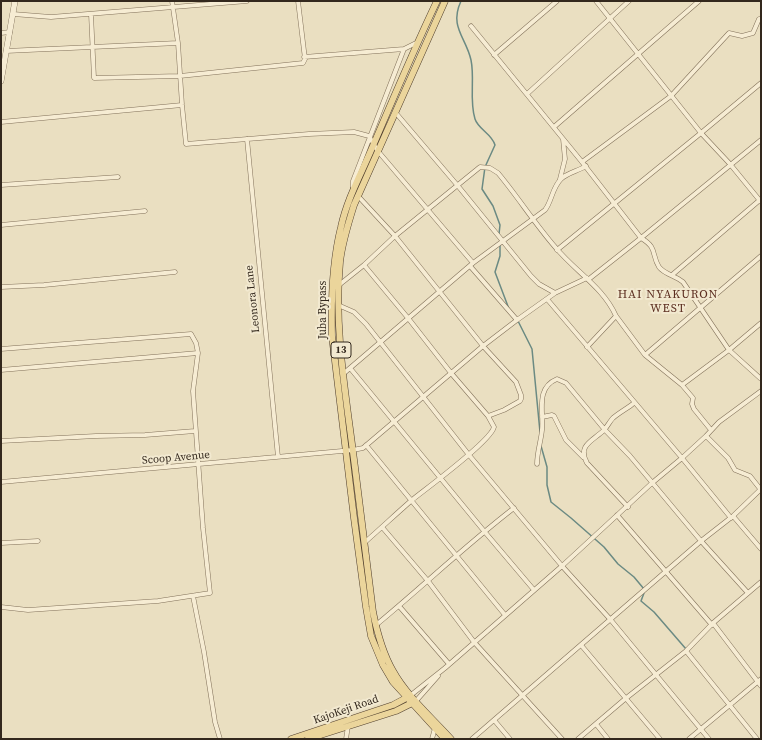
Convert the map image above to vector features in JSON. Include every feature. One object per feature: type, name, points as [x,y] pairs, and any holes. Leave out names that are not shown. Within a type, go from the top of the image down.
[{"type":"main road","points":[[1,81],[15,1]]},
{"type":"main road","name":"Juba Bypass","points":[[409,696],[388,675],[371,636],[362,577],[332,336],[331,298],[333,272],[340,228],[353,191],[438,1]]},
{"type":"main road","name":"Juba Bypass","points":[[409,696],[388,662],[376,625],[346,405],[339,332],[338,305],[340,261],[350,217],[358,196],[444,1]]},
{"type":"main road","points":[[409,696],[445,739]]},
{"type":"main road","name":"KajoKeji Road","points":[[291,739],[388,707],[409,696]]},
{"type":"main road","points":[[414,702],[452,739]]},
{"type":"main road","name":"KajoKeji Road","points":[[308,739],[396,711],[414,702]]},
{"type":"street","points":[[172,1],[178,43],[186,144],[354,132],[369,136],[377,150],[517,320]]},
{"type":"street","points":[[13,14],[51,17],[247,1]]},
{"type":"street","points":[[91,14],[94,78],[180,76],[303,63],[304,57],[298,1]]},
{"type":"street","points":[[494,55],[557,1]]},
{"type":"street","points":[[596,1],[701,133],[730,164],[760,200],[672,275]]},
{"type":"street","points":[[527,94],[628,1]]},
{"type":"street","points":[[554,127],[700,1]]},
{"type":"street","points":[[582,162],[671,96],[729,33],[742,36],[753,34],[759,19],[761,19]]},
{"type":"street","points":[[470,26],[586,166],[641,238],[648,242],[653,248],[659,267],[683,282],[729,350],[761,379]]},
{"type":"street","points":[[1,32],[10,32]]},
{"type":"street","points":[[304,57],[404,49],[420,41]]},
{"type":"street","points":[[6,51],[178,43]]},
{"type":"street","points":[[353,191],[353,180],[404,49]]},
{"type":"street","points":[[557,250],[761,83]]},
{"type":"street","points":[[1,122],[182,105]]},
{"type":"street","points":[[395,112],[539,284],[556,293]]},
{"type":"street","points":[[560,180],[565,159],[563,138]]},
{"type":"street","name":"Leonora Lane","points":[[247,139],[278,457]]},
{"type":"street","name":"Scoop Avenue","points":[[1,482],[198,465],[346,451],[363,448],[483,346],[556,293],[588,278],[641,238],[761,140]]},
{"type":"street","points":[[343,374],[471,265],[548,206],[555,186],[560,180],[586,166]]},
{"type":"street","points":[[339,285],[364,265],[395,236],[428,211],[480,167],[490,168],[498,173],[557,250],[588,278],[602,294],[616,316],[645,355],[682,385],[693,398],[692,404],[694,409],[711,430]]},
{"type":"street","points":[[1,185],[118,177]]},
{"type":"street","points":[[358,196],[395,236],[483,346],[516,382],[521,395],[520,401],[510,408],[488,416]]},
{"type":"street","points":[[1,225],[145,211]]},
{"type":"street","points":[[645,355],[761,256]]},
{"type":"street","points":[[364,265],[451,373],[488,416],[493,423],[494,430],[469,455],[440,477],[364,543]]},
{"type":"street","points":[[1,287],[44,286],[175,272]]},
{"type":"street","points":[[547,299],[634,403],[761,549]]},
{"type":"street","points":[[338,305],[354,312],[366,324],[469,455],[562,566],[610,619],[708,739]]},
{"type":"street","points":[[587,347],[616,316]]},
{"type":"street","points":[[682,385],[729,350],[761,323]]},
{"type":"street","points":[[1,349],[191,334],[196,343],[198,353],[193,392],[195,431],[210,592],[158,601],[28,610],[1,607]]},
{"type":"street","points":[[1,370],[198,353]]},
{"type":"street","points":[[350,368],[534,590]]},
{"type":"street","points":[[537,464],[537,453],[542,428],[542,398],[544,392],[554,381],[557,380],[566,383],[605,430],[630,456],[701,541],[748,593]]},
{"type":"street","points":[[414,702],[448,664],[562,566],[617,515],[628,507],[652,483],[706,436],[718,422],[761,391]]},
{"type":"street","points":[[584,457],[583,452],[586,445],[605,430],[614,417],[634,403]]},
{"type":"street","points":[[542,417],[554,416],[566,440],[584,457],[587,463],[628,507]]},
{"type":"street","points":[[1,441],[89,436],[144,435],[195,431]]},
{"type":"street","points":[[472,739],[522,694],[701,541],[732,517],[761,490],[750,476],[735,470],[728,458],[706,436]]},
{"type":"street","points":[[366,445],[411,502],[505,615]]},
{"type":"street","points":[[376,625],[428,582],[484,531],[514,508]]},
{"type":"street","points":[[617,515],[665,572],[712,624],[759,680],[761,686]]},
{"type":"street","points":[[382,527],[428,582],[474,642],[562,739]]},
{"type":"street","points":[[1,543],[38,542]]},
{"type":"street","points":[[578,739],[625,698],[686,651],[712,624],[761,582]]},
{"type":"street","points":[[193,596],[204,652],[215,722],[220,739]]},
{"type":"street","points":[[399,606],[448,664]]},
{"type":"street","points":[[580,645],[660,739]]},
{"type":"street","points":[[686,651],[757,739]]},
{"type":"street","points":[[409,696],[445,668]]},
{"type":"street","points":[[689,739],[759,680]]},
{"type":"street","points":[[494,720],[510,739]]},
{"type":"street","points":[[596,724],[608,739]]},
{"type":"street","points":[[346,739],[348,726]]},
{"type":"street","points":[[432,739],[435,728]]},
{"type":"waterway","points":[[461,1],[457,18],[460,32],[471,60],[473,112],[477,123],[491,138],[495,145],[485,167],[482,189],[493,206],[500,225],[499,234]]},
{"type":"waterway","points":[[500,244],[500,256],[495,272],[509,309]]},
{"type":"waterway","points":[[518,321],[532,349],[540,432]]},
{"type":"waterway","points":[[541,446],[547,467],[547,485],[551,502],[604,547],[618,564],[634,577],[644,589]]},
{"type":"waterway","points":[[644,593],[641,601],[654,612],[686,649]]},
{"type":"district","name":"HAI NYAKURON WEST","points":[[668,302]]}]
